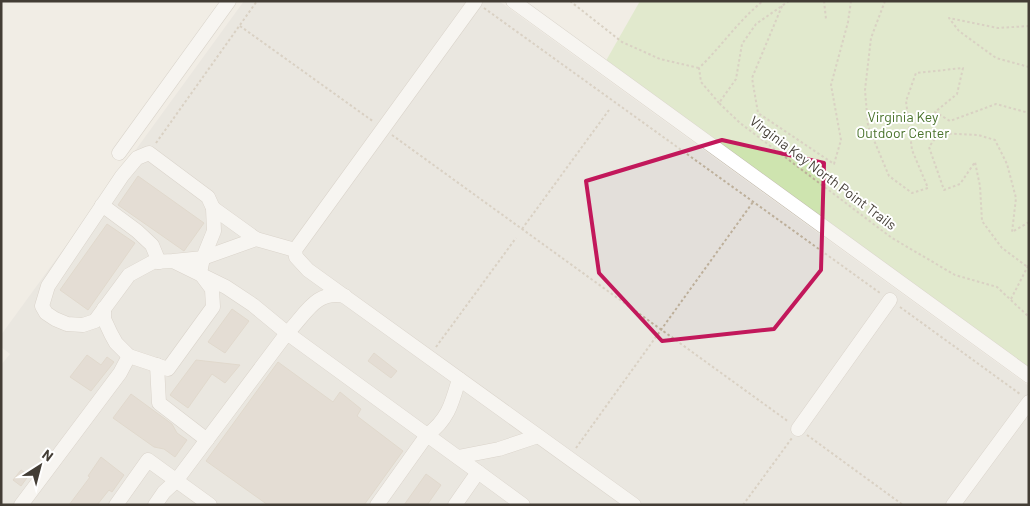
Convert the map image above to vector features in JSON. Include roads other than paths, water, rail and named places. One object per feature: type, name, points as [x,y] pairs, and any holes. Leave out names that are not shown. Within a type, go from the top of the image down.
[{"type":"lane","points":[[119,153],[229,1]]},
{"type":"lane","points":[[513,1],[1029,376]]},
{"type":"lane","points":[[475,2],[295,250],[296,257],[308,270],[634,505]]},
{"type":"lane","points":[[104,308],[104,319],[116,344],[129,356],[168,369],[213,307],[212,289],[200,273],[203,258],[214,231],[213,208],[208,197],[149,153],[137,158],[102,205],[48,286],[42,306],[46,313],[68,324],[83,325],[95,320],[104,308],[129,275],[153,262],[203,258],[256,239]]},
{"type":"lane","points":[[102,205],[137,231],[152,245],[159,262]]},
{"type":"lane","points":[[213,208],[256,239],[295,250]]},
{"type":"lane","points":[[173,261],[226,287],[253,305],[287,334],[524,505]]},
{"type":"lane","points":[[155,505],[164,492],[176,481],[310,306],[324,296],[334,294],[345,296]]},
{"type":"lane","points":[[798,429],[890,300]]},
{"type":"lane","points":[[21,505],[120,373],[129,356]]},
{"type":"lane","points":[[157,366],[158,403],[207,440]]},
{"type":"lane","points":[[377,505],[427,435],[436,429],[449,413],[460,379]]},
{"type":"lane","points":[[953,505],[1025,398]]},
{"type":"lane","points":[[458,458],[499,449],[538,436]]},
{"type":"lane","points":[[116,505],[148,460],[210,505]]},
{"type":"lane","points":[[455,505],[478,472]]},
{"type":"park label","name":"Virginia Key Outdoor Center","points":[[903,126]]}]
